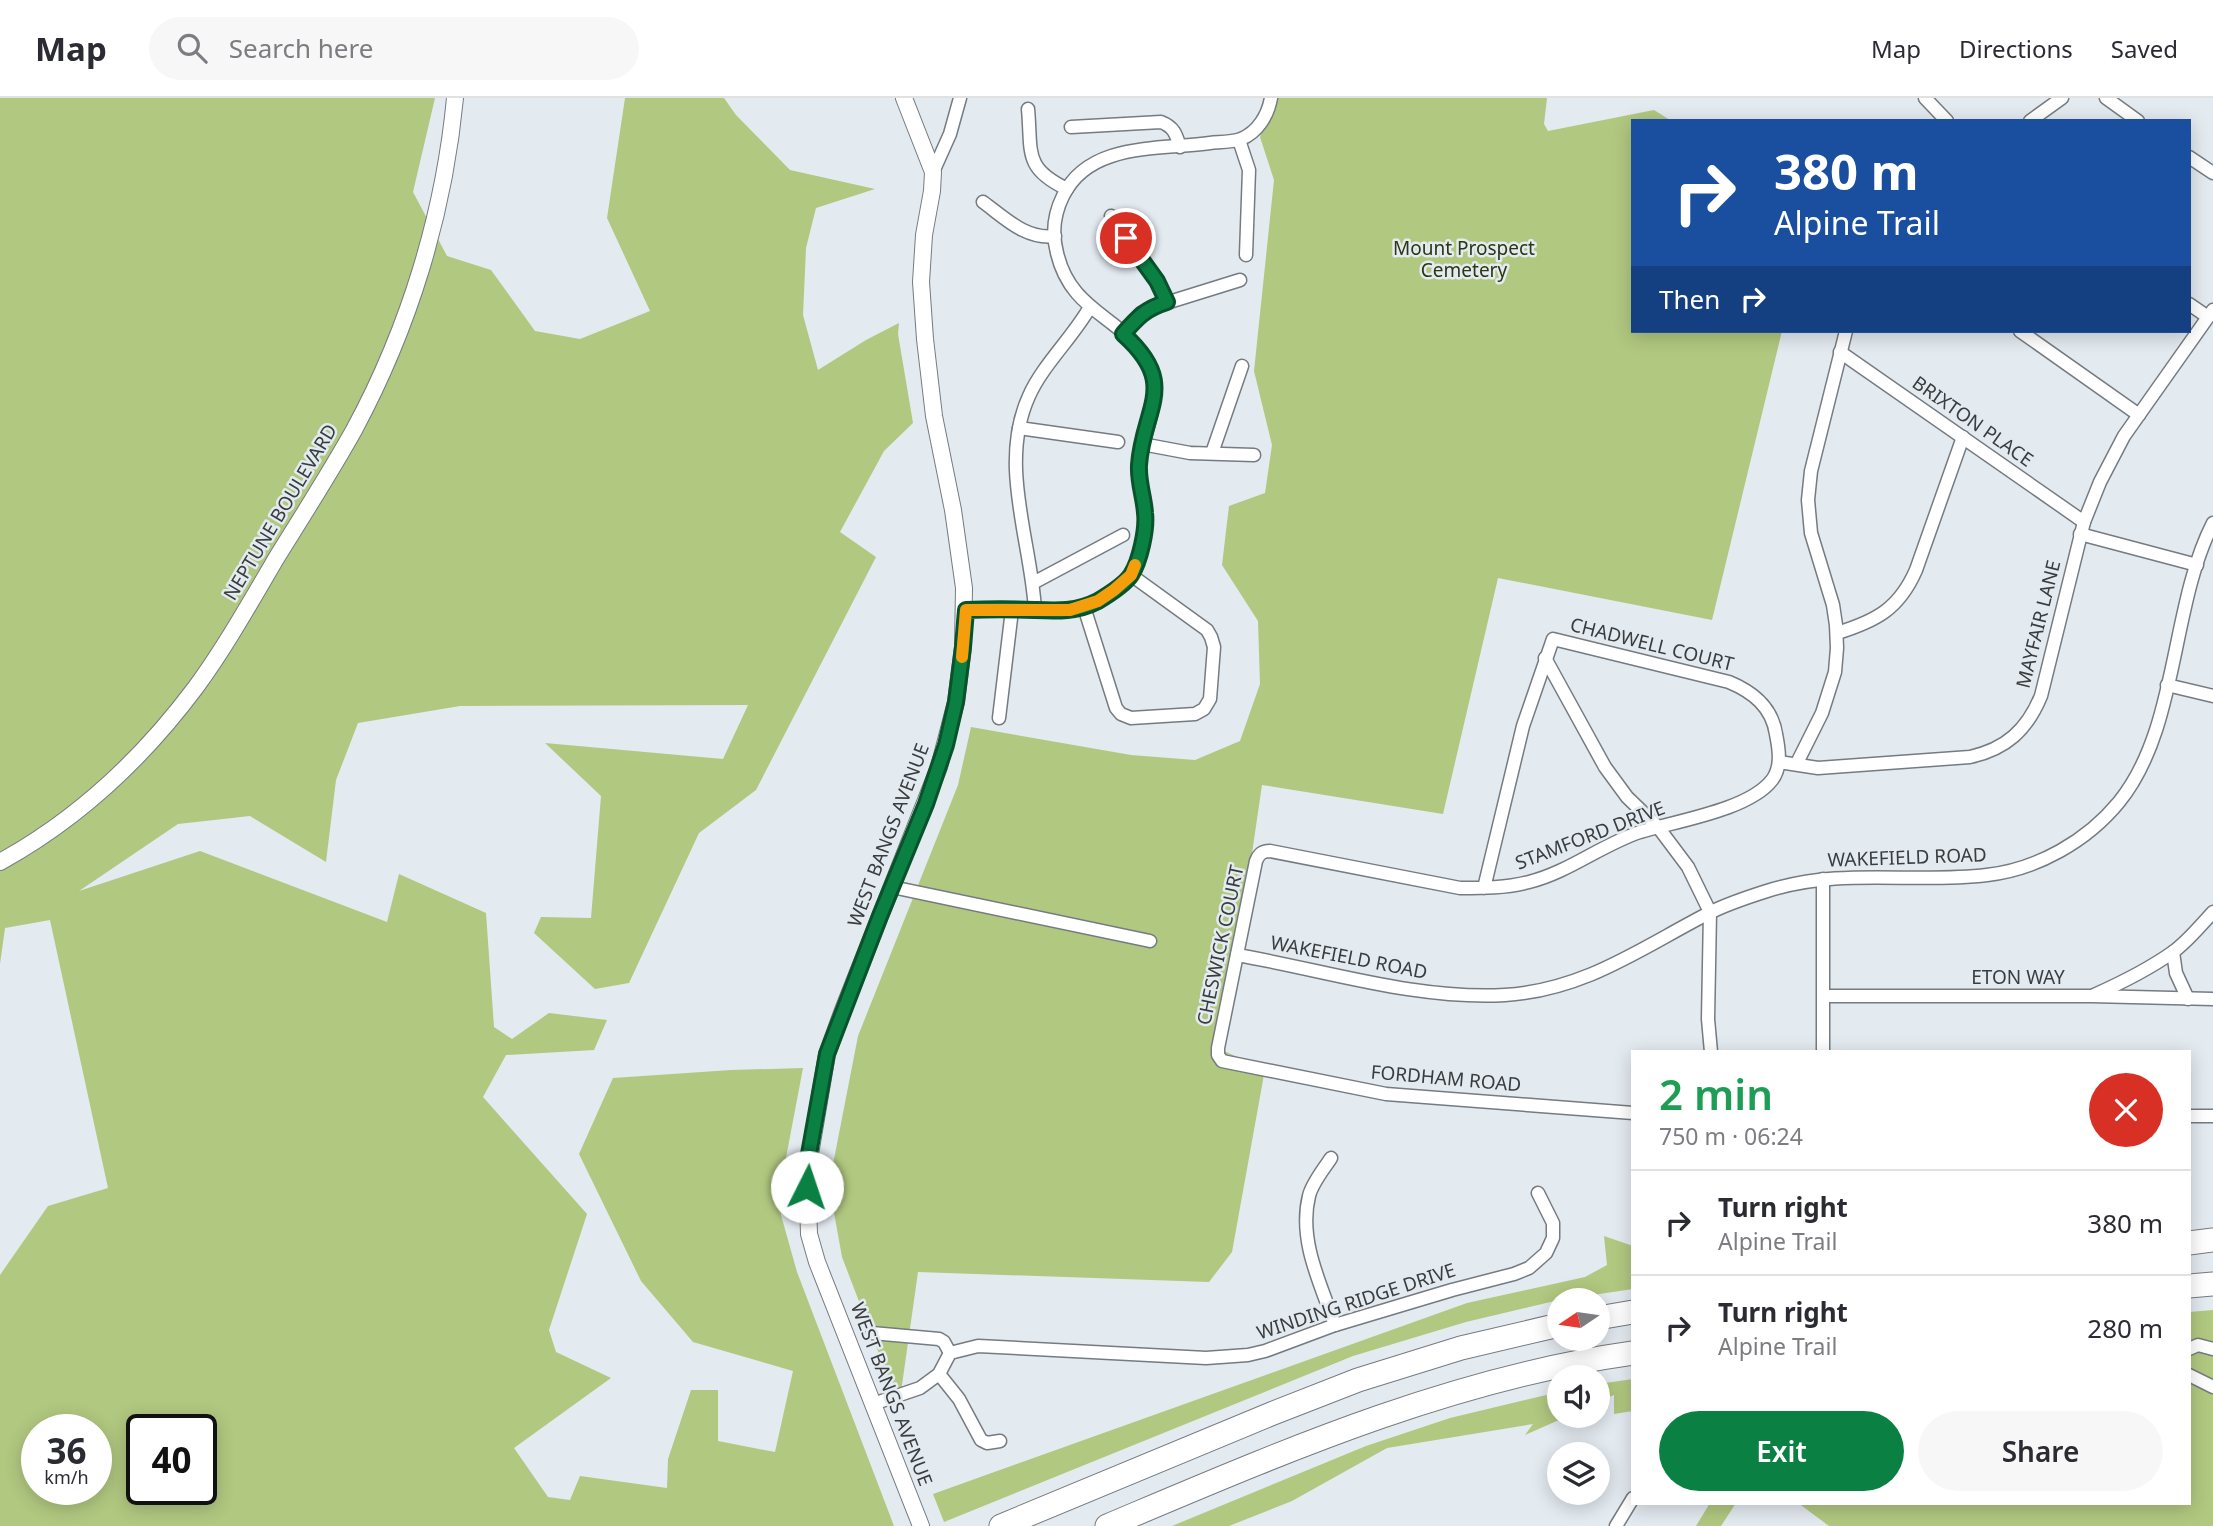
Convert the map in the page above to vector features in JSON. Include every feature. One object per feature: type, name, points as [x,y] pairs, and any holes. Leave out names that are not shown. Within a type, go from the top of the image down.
[{"type":"highway","points":[[2191,1243],[2213,1240]]},
{"type":"highway","points":[[2191,1286],[2213,1283]]},
{"type":"highway","points":[[1610,1316],[1631,1312]]},
{"type":"highway","points":[[1001,1526],[1358,1380],[1461,1348],[1547,1328]]},
{"type":"highway","points":[[1107,1526],[1389,1412],[1473,1387],[1555,1367],[1631,1353]]},
{"type":"street","name":"NEPTUNE BOULEVARD","points":[[0,862],[33,843],[100,792],[132,762],[174,715],[222,648],[337,460],[383,369],[421,271],[443,182],[455,98]]},
{"type":"street","name":"WEST BANGS AVENUE","points":[[904,98],[933,172],[924,235],[921,282],[934,416],[961,561],[966,610],[963,647],[956,702],[946,745],[926,804],[827,1054],[807,1172],[809,1234],[817,1262],[920,1521]]},
{"type":"street","points":[[933,172],[950,134],[960,98]]},
{"type":"street","points":[[966,610],[1054,611],[1084,607],[1098,601],[1131,575],[1142,546],[1146,528],[1139,471],[1142,444],[1154,404],[1153,379],[1146,359],[1138,347],[1090,307],[1070,286],[1061,267],[1055,236],[1059,206],[1067,189],[1075,178],[1092,164],[1108,156],[1239,139],[1258,127],[1266,115],[1271,98]]},
{"type":"street","points":[[1925,98],[1945,119]]},
{"type":"street","points":[[2032,119],[2062,98]]},
{"type":"street","points":[[2106,98],[2135,119]]},
{"type":"street","points":[[1028,109],[1032,159],[1036,169],[1048,180],[1067,189]]},
{"type":"street","points":[[1071,127],[1161,122],[1169,125],[1176,133],[1180,147]]},
{"type":"street","points":[[1239,139],[1249,170],[1246,255]]},
{"type":"street","points":[[2191,158],[2213,173]]},
{"type":"street","points":[[983,202],[1025,233],[1041,238],[1055,236]]},
{"type":"street","points":[[1111,216],[1157,281],[1167,302]]},
{"type":"street","points":[[1123,334],[1141,313],[1150,308],[1240,280]]},
{"type":"street","points":[[2191,305],[2211,314]]},
{"type":"street","points":[[1035,610],[1017,482],[1019,428],[1033,387],[1090,307]]},
{"type":"street","name":"MAYFAIR LANE","points":[[1779,762],[1818,768],[1970,757],[1996,749],[2014,738],[2029,720],[2041,696],[2082,528],[2110,461],[2139,415],[2211,314]]},
{"type":"street","points":[[1797,763],[1828,699],[1835,672],[1837,633],[1833,605],[1811,533],[1808,500],[1811,471],[1845,333]]},
{"type":"street","points":[[2023,333],[2139,415]]},
{"type":"street","name":"BRIXTON PLACE","points":[[1840,352],[1963,438],[2082,528],[2197,565]]},
{"type":"street","points":[[1212,453],[1242,366]]},
{"type":"street","points":[[1019,428],[1118,442]]},
{"type":"street","points":[[1837,633],[1879,616],[1892,607],[1906,589],[1916,570],[1963,438]]},
{"type":"street","points":[[1142,444],[1175,452],[1254,455]]},
{"type":"street","name":"WAKEFIELD ROAD","points":[[1237,955],[1438,994],[1509,995],[1553,987],[1597,973],[1710,912],[1769,890],[1823,879],[1857,876],[1987,875],[2026,866],[2063,849],[2104,818],[2133,782],[2152,742],[2197,565],[2213,523]]},
{"type":"street","points":[[1033,583],[1123,535]]},
{"type":"street","points":[[1084,607],[1116,708],[1121,714],[1131,718],[1195,714],[1205,709],[1210,699],[1214,647],[1212,636],[1207,629],[1131,575]]},
{"type":"street","points":[[999,718],[1012,610]]},
{"type":"street","name":"CHADWELL COURT","points":[[1545,658],[1553,639],[1729,682],[1746,689],[1759,699],[1771,716],[1775,726],[1779,762]]},
{"type":"street","points":[[1545,658],[1605,766],[1627,797],[1658,827],[1688,867],[1710,912],[1708,1019],[1711,1050]]},
{"type":"street","points":[[1484,888],[1523,726],[1545,658]]},
{"type":"street","points":[[2167,685],[2213,696]]},
{"type":"street","name":"STAMFORD DRIVE","points":[[1270,851],[1448,886],[1500,887],[1543,878],[1569,868],[1623,839],[1740,803],[1771,782],[1779,762]]},
{"type":"street","name":"CHESWICK COURT","points":[[1218,1055],[1256,861],[1259,855],[1270,851]]},
{"type":"street","points":[[1823,879],[1824,1050]]},
{"type":"street","points":[[892,887],[1150,941]]},
{"type":"street","points":[[2091,996],[2173,952],[2213,912]]},
{"type":"street","points":[[2173,952],[2176,973],[2188,999]]},
{"type":"street","name":"ETON WAY","points":[[1824,996],[2213,999]]},
{"type":"street","name":"FORDHAM ROAD","points":[[1218,1055],[1222,1061],[1228,1063],[1386,1094],[1631,1113]]},
{"type":"street","points":[[2191,1116],[2213,1116]]},
{"type":"street","points":[[1331,1158],[1309,1193],[1307,1234],[1310,1252],[1335,1325]]},
{"type":"street","name":"WINDING RIDGE DRIVE","points":[[950,1353],[978,1346],[1221,1358],[1265,1351],[1335,1325],[1529,1268],[1546,1253],[1553,1238],[1553,1223],[1538,1193]]},
{"type":"street","points":[[872,1333],[939,1339],[950,1353],[939,1374],[920,1388],[873,1404]]},
{"type":"street","points":[[2191,1348],[2197,1345],[2213,1349]]},
{"type":"street","points":[[939,1374],[959,1399],[981,1440],[987,1443],[1000,1441]]},
{"type":"street","points":[[2191,1377],[2213,1387]]},
{"type":"street","points":[[1616,1526],[1631,1500]]},
{"type":"green space","points":[[0,98],[435,98],[413,192],[447,256],[491,270],[535,331],[580,339],[650,311],[607,218],[625,98],[724,98],[736,115],[790,170],[875,189],[816,208],[806,248],[803,315],[818,370],[899,323],[898,334],[913,423],[884,451],[840,532],[876,557],[756,790],[699,833],[629,983],[595,989],[534,933],[541,917],[591,918],[601,796],[545,743],[723,759],[748,705],[460,706],[358,723],[336,780],[326,862],[250,816],[178,824],[79,891],[200,851],[387,922],[399,874],[486,913],[494,1027],[512,1039],[549,1013],[607,1020],[594,1050],[506,1055],[483,1097],[587,1214],[549,1330],[556,1352],[611,1378],[514,1448],[548,1497],[570,1500],[580,1476],[667,1488],[668,1459],[691,1390],[718,1390],[718,1441],[775,1452],[793,1371],[693,1342],[641,1281],[579,1154],[613,1078],[803,1068],[781,1184],[781,1215],[797,1272],[894,1526],[0,1526],[0,1275],[48,1206],[108,1188],[50,920],[5,928],[0,964]]},
{"type":"green space","name":"Mount Prospect Cemetery","points":[[1273,98],[1547,98],[1544,124],[1548,131],[1654,110],[1668,119],[1631,119],[1631,333],[1782,333],[1712,620],[1498,578],[1443,814],[1262,785],[1239,942],[1217,1048],[1265,1069],[1232,1252],[1209,1282],[918,1272],[899,1406],[842,1257],[829,1185],[858,1036],[958,785],[971,727],[1131,755],[1195,760],[1240,741],[1260,684],[1258,621],[1222,565],[1229,506],[1265,493],[1272,445],[1254,371],[1274,180],[1260,137]]},
{"type":"green space","points":[[1604,1236],[1631,1245],[1631,1289],[1610,1292],[1610,1288],[1547,1288],[1547,1303],[1466,1322],[1353,1356],[944,1522],[933,1494],[1467,1303],[1585,1277],[1607,1265]]},
{"type":"green space","points":[[2213,1310],[2213,1526],[1829,1526],[1801,1505],[2191,1505],[2191,1312]]},
{"type":"green space","points":[[1631,1379],[1631,1411],[1614,1414],[1614,1395],[1610,1397],[1610,1382]]},
{"type":"green space","points":[[1547,1395],[1547,1425],[1525,1435],[1533,1424],[1387,1448],[1292,1501],[1229,1526],[1172,1526],[1366,1446],[1450,1418]]},
{"type":"green space","points":[[1709,1505],[1735,1505],[1721,1526],[1696,1526]]},
{"type":"slow traffic","points":[[962,657],[966,610],[1054,611],[1084,607],[1114,590],[1131,575],[1135,565]]},
{"type":"route","points":[[807,1187],[809,1154],[827,1054],[926,804],[946,745],[956,702],[966,610],[1054,611],[1084,607],[1098,601],[1131,575],[1142,546],[1146,528],[1139,465],[1155,390],[1146,359],[1138,347],[1123,334],[1141,313],[1167,302],[1157,281],[1126,238]]}]
